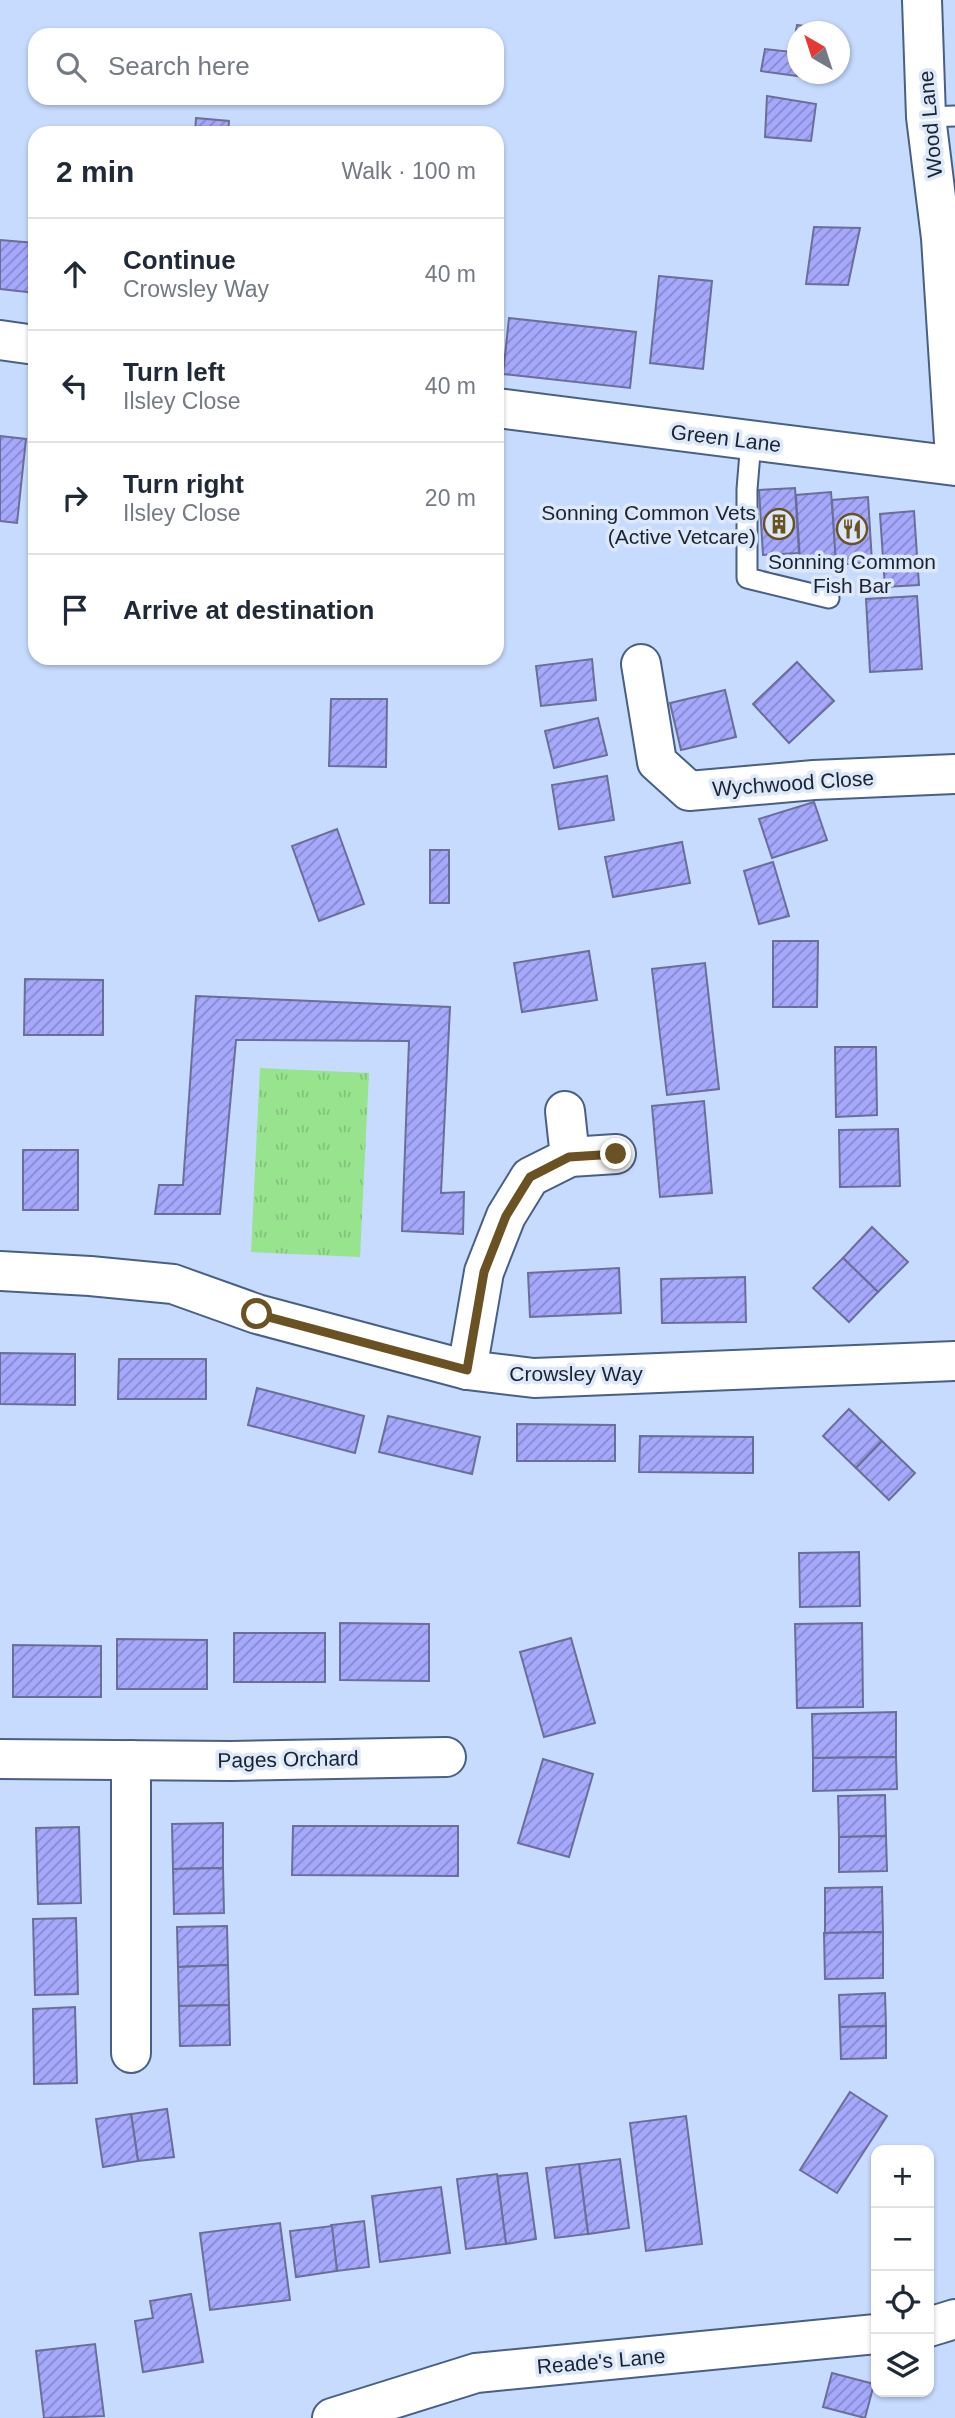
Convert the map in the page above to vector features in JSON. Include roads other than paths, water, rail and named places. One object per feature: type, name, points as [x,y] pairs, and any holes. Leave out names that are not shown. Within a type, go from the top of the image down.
[{"type":"street","name":"Wood Lane","points":[[922,0],[941,116],[941,238],[955,458]]},
{"type":"street","points":[[0,340],[28,344]]},
{"type":"street","name":"Green Lane","points":[[504,409],[955,466]]},
{"type":"street","name":"Wychwood Close","points":[[641,664],[657,762],[689,791],[814,780],[955,774]]},
{"type":"street","points":[[565,1111],[569,1157]]},
{"type":"street","points":[[467,1370],[484,1272],[506,1216],[530,1177],[569,1157],[616,1154]]},
{"type":"street","name":"Crowsley Way","points":[[0,1271],[173,1284],[257,1314],[467,1370],[534,1378],[955,1361]]},
{"type":"street","name":"Pages Orchard","points":[[0,1759],[231,1761],[446,1756]]},
{"type":"street","points":[[131,1760],[131,2053]]},
{"type":"street","points":[[934,2325],[955,2319]]},
{"type":"street","name":"Reade's Lane","points":[[332,2418],[476,2373],[871,2334]]},
{"type":"lane","points":[[751,442],[747,489],[747,578],[829,598]]},
{"type":"place","name":"Sonning Common Vets (Active Vetcare)","points":[[779,524]]},
{"type":"place","name":"Sonning Common Fish Bar","points":[[852,529]]}]
